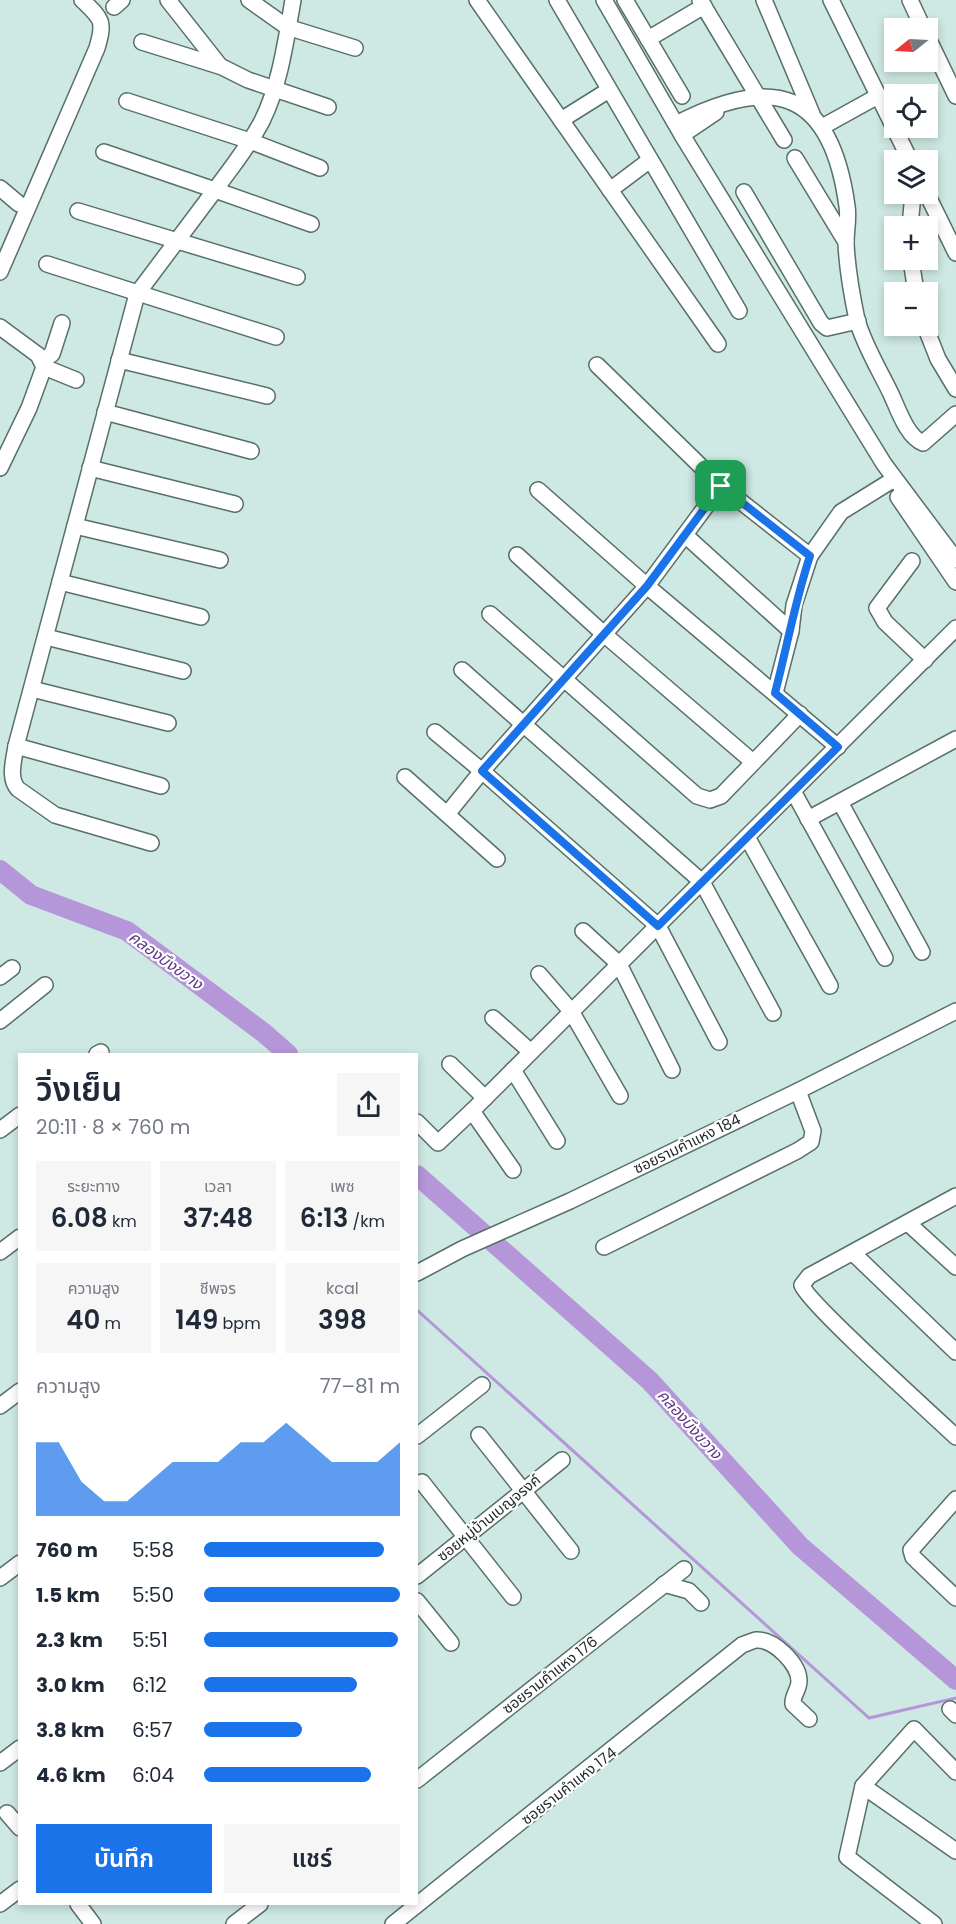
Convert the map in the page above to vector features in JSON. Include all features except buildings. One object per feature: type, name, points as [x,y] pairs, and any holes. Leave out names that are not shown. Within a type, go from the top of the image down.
[{"type":"street","points":[[0,272],[93,58],[103,28],[102,22],[82,0]]},
{"type":"street","points":[[168,0],[220,66]]},
{"type":"street","points":[[249,0],[287,27],[355,48]]},
{"type":"street","points":[[151,843],[55,815],[18,789],[13,783],[12,776],[16,746],[136,294],[250,141],[275,88],[293,0]]},
{"type":"street","points":[[477,0],[718,344]]},
{"type":"street","points":[[557,0],[739,310]]},
{"type":"street","points":[[604,0],[679,130],[884,464],[935,541],[956,582]]},
{"type":"street","points":[[625,0],[682,96]]},
{"type":"street","points":[[764,0],[812,114],[822,127],[844,188],[848,222],[846,242],[858,321],[901,416],[917,441],[923,443],[929,441],[956,414]]},
{"type":"street","points":[[831,0],[905,150]]},
{"type":"street","points":[[910,0],[918,18]]},
{"type":"street","points":[[648,39],[702,3],[784,140]]},
{"type":"street","points":[[142,42],[220,66],[248,80],[328,107]]},
{"type":"street","points":[[938,59],[956,96]]},
{"type":"street","points":[[561,120],[609,90]]},
{"type":"street","points":[[679,130],[710,107],[722,106],[757,95],[777,96],[812,114]]},
{"type":"street","points":[[822,127],[878,96]]},
{"type":"street","points":[[127,101],[250,141],[320,168]]},
{"type":"street","points":[[104,152],[311,224]]},
{"type":"street","points":[[795,158],[846,242]]},
{"type":"street","points":[[610,190],[650,160]]},
{"type":"street","points":[[0,188],[19,204]]},
{"type":"street","points":[[744,192],[821,323],[827,328],[834,328],[858,321]]},
{"type":"street","points":[[932,204],[956,253]]},
{"type":"street","points":[[78,211],[297,277]]},
{"type":"street","points":[[47,264],[276,337]]},
{"type":"street","points":[[0,468],[29,408],[43,364],[51,354],[62,323]]},
{"type":"street","points":[[0,327],[43,364],[76,380]]},
{"type":"street","points":[[929,336],[938,359],[956,389]]},
{"type":"street","points":[[119,360],[267,396]]},
{"type":"street","points":[[597,365],[721,486],[810,556]]},
{"type":"street","points":[[105,412],[251,451]]},
{"type":"street","points":[[884,464],[901,503],[935,541],[956,560]]},
{"type":"street","points":[[90,468],[235,504]]},
{"type":"street","points":[[775,693],[791,631],[794,605],[810,556],[841,512],[891,481]]},
{"type":"street","points":[[448,813],[482,771],[647,586],[721,486]]},
{"type":"street","points":[[538,490],[647,586],[838,747]]},
{"type":"street","points":[[75,526],[220,560]]},
{"type":"street","points":[[685,535],[791,631]]},
{"type":"street","points":[[517,555],[605,635],[753,762]]},
{"type":"street","points":[[912,561],[877,608],[885,622],[925,660]]},
{"type":"street","points":[[60,582],[201,617]]},
{"type":"street","points":[[490,614],[697,796],[710,800],[720,796],[800,714]]},
{"type":"street","points":[[418,1123],[438,1143],[956,628]]},
{"type":"street","points":[[46,637],[183,671]]},
{"type":"street","points":[[462,670],[702,882],[774,1013]]},
{"type":"street","points":[[32,689],[168,723]]},
{"type":"street","points":[[435,732],[658,926],[719,1042]]},
{"type":"street","points":[[808,819],[956,739]]},
{"type":"street","points":[[16,746],[161,786]]},
{"type":"street","points":[[405,777],[497,859]]},
{"type":"street","points":[[793,791],[885,958]]},
{"type":"street","points":[[840,802],[922,952]]},
{"type":"street","points":[[747,837],[830,986]]},
{"type":"street","points":[[583,931],[619,964],[672,1070]]},
{"type":"street","points":[[539,974],[571,1011],[620,1096]]},
{"type":"street","points":[[0,1020],[45,985]]},
{"type":"street","name":"ซอยรามคำแหง 184","points":[[418,1272],[462,1249],[516,1226],[798,1091],[956,1011]]},
{"type":"street","points":[[493,1018],[531,1052]]},
{"type":"street","points":[[450,1064],[485,1098]]},
{"type":"street","points":[[513,1070],[557,1141]]},
{"type":"street","points":[[604,1247],[811,1142],[813,1131],[798,1091]]},
{"type":"street","points":[[472,1111],[513,1170]]},
{"type":"street","points":[[0,1130],[18,1116]]},
{"type":"street","points":[[956,1196],[909,1224],[809,1276],[804,1281],[803,1289],[956,1437]]},
{"type":"street","points":[[909,1224],[956,1267]]},
{"type":"street","points":[[0,1252],[18,1238]]},
{"type":"street","points":[[853,1253],[956,1352]]},
{"type":"street","points":[[418,1435],[482,1385]]},
{"type":"street","points":[[0,1406],[18,1392]]},
{"type":"street","points":[[479,1435],[571,1551]]},
{"type":"street","name":"ซอยหมู่บ้านเบญจรงค์","points":[[418,1575],[562,1460]]},
{"type":"street","points":[[422,1482],[513,1597]]},
{"type":"street","points":[[953,1508],[912,1546],[911,1553],[956,1598]]},
{"type":"street","points":[[0,1578],[18,1564]]},
{"type":"street","name":"ซอยรามคำแหง 176","points":[[418,1779],[684,1569]]},
{"type":"street","points":[[664,1584],[689,1591],[701,1603]]},
{"type":"street","points":[[418,1601],[451,1643]]},
{"type":"street","name":"ซอยรามคำแหง 174","points":[[418,1904],[742,1645],[756,1640],[765,1641],[782,1652],[794,1666],[799,1684],[792,1700],[793,1704],[809,1719]]},
{"type":"street","points":[[934,1924],[847,1857],[863,1786],[914,1729],[956,1772]]},
{"type":"street","points":[[0,1763],[18,1750]]},
{"type":"street","points":[[863,1786],[956,1851]]},
{"type":"street","points":[[7,1813],[18,1826]]},
{"type":"street","points":[[0,1904],[18,1890]]},
{"type":"street","points":[[79,1905],[93,1924]]},
{"type":"street","points":[[234,1924],[259,1905]]},
{"type":"street","name":"ซอยรามคำแหง 174","points":[[393,1924],[417,1905]]},
{"type":"waterway","name":"คลองบึงขวาง","points":[[0,870],[31,895],[127,931],[264,1033],[287,1053]]},
{"type":"waterway","name":"คลองบึงขวาง","points":[[418,1176],[650,1381],[800,1546],[956,1680]]},
{"type":"waterway","points":[[418,1311],[869,1718],[956,1698]]},
{"type":"route","points":[[721,486],[810,556],[794,605],[791,631],[775,693],[838,747],[658,926],[482,771],[647,586],[721,486]]}]
